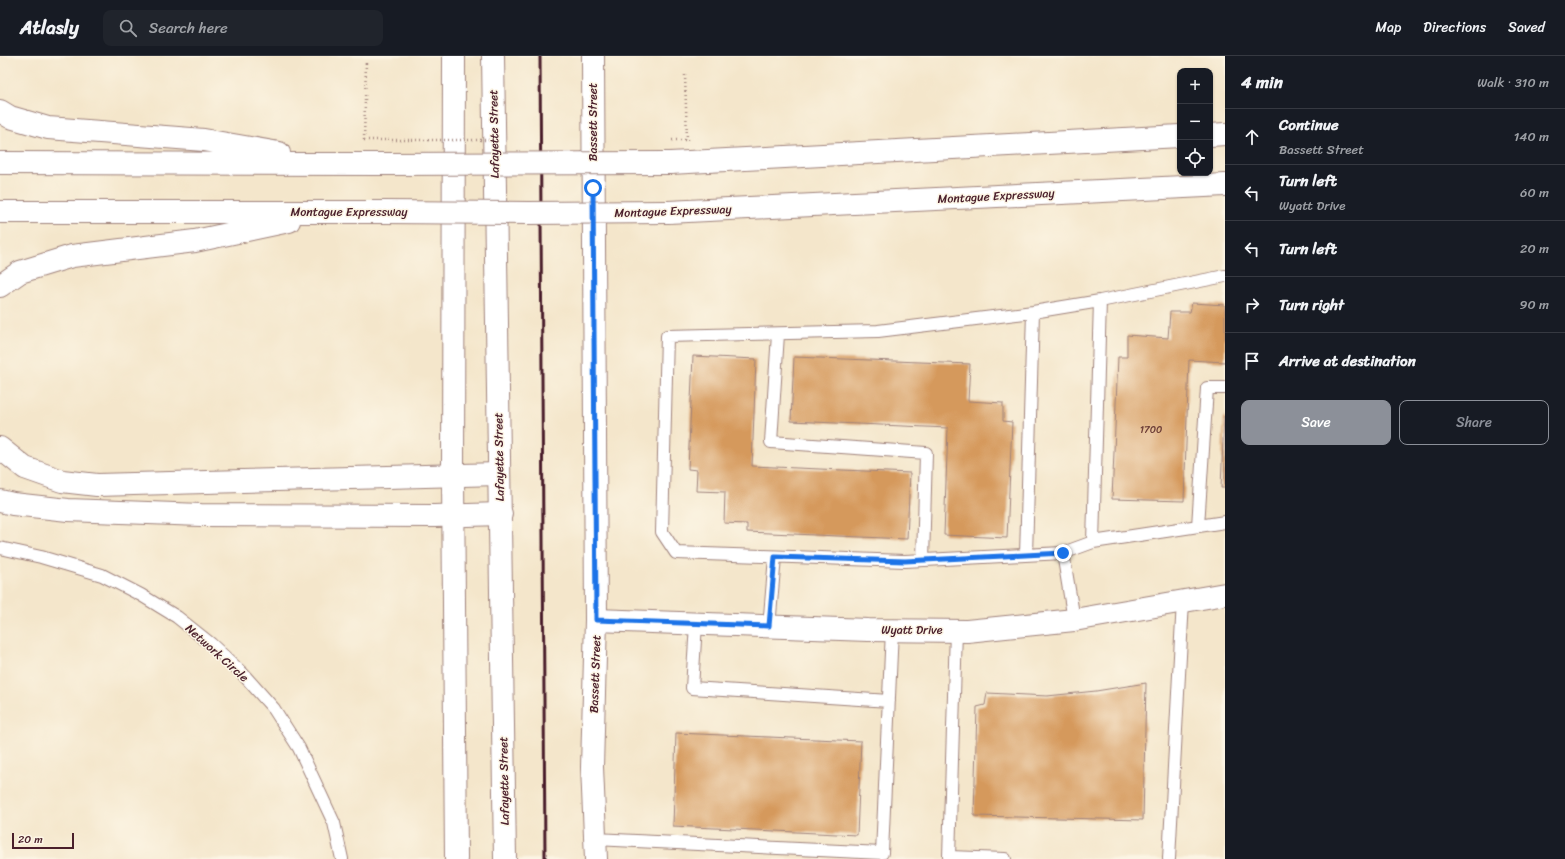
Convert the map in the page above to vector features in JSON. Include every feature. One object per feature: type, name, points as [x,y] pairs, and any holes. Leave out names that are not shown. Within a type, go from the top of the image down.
[{"type":"main road","points":[[454,56],[456,859]]},
{"type":"main road","name":"Lafayette Street","points":[[493,56],[504,859]]},
{"type":"main road","name":"Bassett Street","points":[[593,56],[596,620],[592,767],[595,849]]},
{"type":"main road","points":[[0,111],[10,117],[48,128],[204,140],[339,163]]},
{"type":"main road","points":[[1213,135],[1225,134]]},
{"type":"main road","points":[[0,163],[670,163],[1177,136]]},
{"type":"main road","name":"Montague Expressway","points":[[0,212],[668,212],[1225,185]]},
{"type":"main road","points":[[0,286],[20,272],[72,256],[195,240],[336,212]]},
{"type":"main road","points":[[0,448],[25,468],[62,480],[97,485],[499,474]]},
{"type":"main road","points":[[0,501],[13,504],[68,510],[201,515],[454,516],[500,514]]},
{"type":"main road","name":"Wyatt Drive","points":[[596,620],[956,631],[1074,620],[1225,594]]},
{"type":"lane","points":[[1225,276],[1100,301],[1033,312],[878,331],[667,336],[662,532],[676,554],[905,561],[1063,553],[1093,542],[1225,522]]},
{"type":"lane","points":[[1093,542],[1100,301]]},
{"type":"lane","points":[[1026,555],[1033,312]]},
{"type":"lane","points":[[778,334],[771,442],[926,453],[923,560]]},
{"type":"lane","points":[[1198,526],[1206,388],[1225,388]]},
{"type":"lane","name":"Network Circle","points":[[0,548],[41,557],[102,575],[141,595],[177,617],[211,644],[242,673],[274,709],[300,748],[334,823],[342,859]]},
{"type":"lane","points":[[1063,553],[1074,620]]},
{"type":"lane","points":[[769,626],[775,557]]},
{"type":"lane","points":[[1169,859],[1183,601]]},
{"type":"lane","points":[[696,624],[692,688],[889,701]]},
{"type":"lane","points":[[595,849],[882,853],[892,630]]},
{"type":"lane","points":[[956,631],[949,856],[1005,859]]},
{"type":"path","points":[[364,140],[366,61]]},
{"type":"path","points":[[685,75],[687,140]]},
{"type":"building","points":[[1192,303],[1225,305],[1225,362],[1189,360],[1184,501],[1112,499],[1118,357],[1127,357],[1127,335],[1168,338],[1170,312],[1190,312]]},
{"type":"building","points":[[693,356],[756,359],[752,466],[910,473],[907,539],[747,532],[747,524],[724,523],[725,492],[696,491],[697,470],[688,469]]},
{"type":"building","points":[[794,357],[970,364],[968,401],[1003,403],[1003,421],[1012,422],[1007,538],[944,535],[948,428],[791,421]]},
{"type":"building","points":[[1224,416],[1225,488],[1221,488]]},
{"type":"building","points":[[1146,683],[1143,820],[974,816],[977,707],[985,705],[987,693],[1047,696],[1096,691]]},
{"type":"building","points":[[676,733],[861,741],[857,835],[673,826]]},
{"type":"railway","points":[[540,56],[545,859]]},
{"type":"route","points":[[593,188],[596,620],[769,626],[775,557],[905,561],[1063,553]]}]
